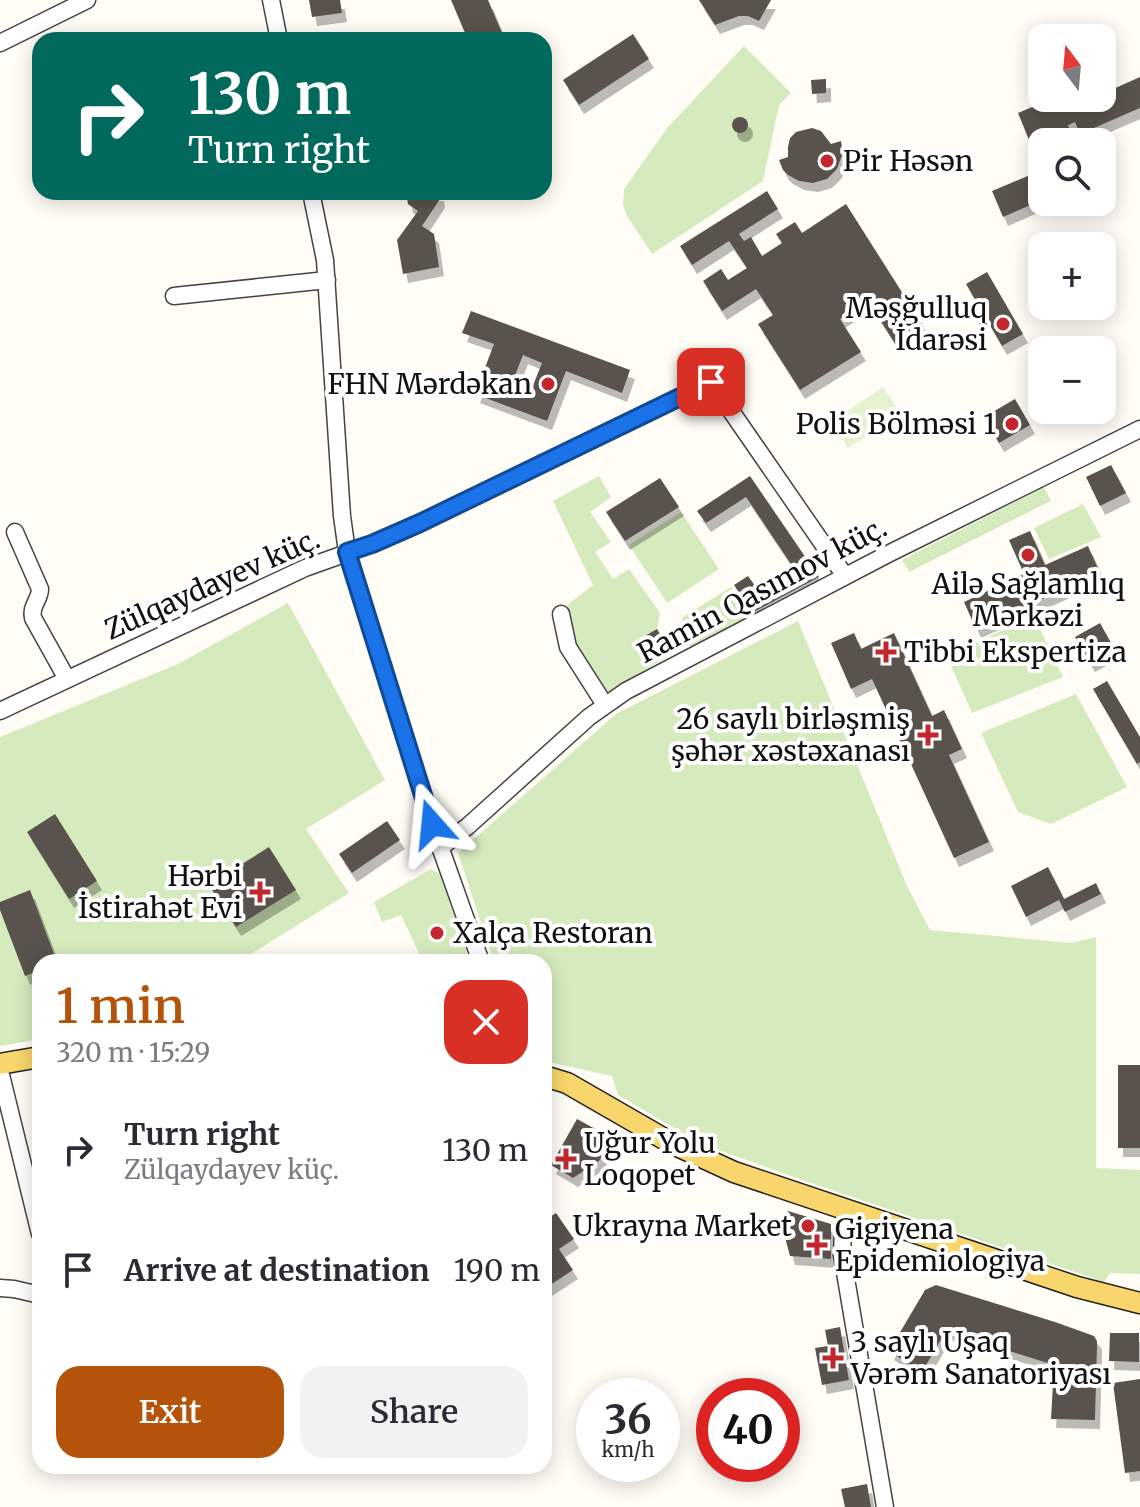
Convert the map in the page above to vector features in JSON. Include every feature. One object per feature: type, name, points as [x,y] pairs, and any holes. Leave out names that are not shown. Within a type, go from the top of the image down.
[{"type":"main road","points":[[0,1064],[32,1058]]},
{"type":"main road","points":[[552,1078],[567,1083],[673,1144],[754,1179],[1077,1287],[1140,1303]]},
{"type":"street","points":[[0,43],[87,0]]},
{"type":"street","points":[[271,0],[277,32]]},
{"type":"street","points":[[313,200],[327,280],[347,552],[440,848],[478,954]]},
{"type":"street","points":[[174,296],[327,280]]},
{"type":"street","name":"Zülqaydayev küç.","points":[[0,711],[273,582],[420,523],[711,382],[845,576]]},
{"type":"street","name":"Ramin Qasımov küç.","points":[[440,848],[589,717],[626,691],[845,576],[1140,429]]},
{"type":"street","points":[[15,532],[40,589],[33,607],[33,618],[67,679]]},
{"type":"street","points":[[561,614],[568,647],[605,705]]},
{"type":"street","points":[[0,1071],[32,1201]]},
{"type":"street","points":[[848,1211],[843,1229],[842,1255],[885,1507]]},
{"type":"street","points":[[0,1288],[32,1293]]},
{"type":"green space","points":[[744,46],[791,93],[779,105],[763,181],[652,254],[627,216],[623,205],[624,189],[668,127]]},
{"type":"green space","points":[[883,387],[901,414],[848,448],[831,422]]},
{"type":"green space","points":[[599,476],[611,497],[590,512],[611,542],[595,552],[613,579],[629,569],[660,613],[657,629],[672,654],[606,693],[577,648],[567,605],[593,585],[553,501]]},
{"type":"green space","points":[[1044,487],[1051,501],[909,572],[902,560]]},
{"type":"green space","points":[[1083,504],[1101,537],[1049,559],[1034,528]]},
{"type":"green space","points":[[681,512],[719,569],[667,603],[629,545]]},
{"type":"green space","points":[[731,587],[749,616],[691,647],[680,627],[683,617]]},
{"type":"green space","points":[[288,603],[385,780],[306,829],[349,893],[251,954],[32,954],[32,1040],[0,1046],[0,737],[178,664]]},
{"type":"green space","points":[[1033,615],[1063,677],[972,713],[947,657]]},
{"type":"green space","points":[[798,621],[907,886],[930,930],[1071,943],[1096,937],[1096,1168],[1140,1170],[1140,1274],[1110,1273],[1104,1282],[701,1144],[618,1095],[612,1076],[552,1063],[552,954],[491,954],[458,853],[616,714]]},
{"type":"green space","points":[[1076,694],[1127,787],[1051,824],[1018,812],[981,733]]},
{"type":"green space","points":[[431,869],[440,874],[467,954],[420,954],[401,915],[382,922],[374,902]]},
{"type":"building","points":[[309,0],[340,0],[342,13],[312,17]]},
{"type":"building","points":[[451,0],[488,0],[502,32],[465,32]]},
{"type":"building","points":[[699,0],[771,0],[759,21],[739,16],[715,25]]},
{"type":"building","points":[[633,34],[649,59],[579,105],[563,80]]},
{"type":"building","points":[[1140,77],[1140,108],[1094,128],[1078,128],[1075,122],[1068,125],[1069,128],[1028,128],[1028,138],[1018,113],[1028,109],[1028,112],[1116,112],[1116,88]]},
{"type":"building","points":[[826,79],[826,93],[812,94],[811,80]]},
{"type":"building","points":[[740,117],[746,119],[746,131],[740,133],[734,131],[732,125],[734,119]]},
{"type":"building","points":[[812,128],[821,131],[831,144],[841,141],[842,148],[837,169],[827,179],[813,183],[788,175],[779,160],[788,157],[790,138],[796,132]]},
{"type":"building","points":[[1028,176],[1028,206],[1003,217],[992,191]]},
{"type":"building","points":[[767,191],[778,209],[739,234],[744,241],[751,237],[762,256],[782,243],[776,234],[795,222],[802,233],[846,204],[924,327],[896,345],[868,301],[840,319],[861,352],[800,390],[758,324],[773,315],[756,289],[722,311],[703,281],[721,269],[728,280],[747,268],[729,241],[692,265],[680,246]]},
{"type":"building","points":[[407,200],[439,200],[422,226],[434,234],[439,267],[403,274],[397,240],[418,211]]},
{"type":"building","points":[[987,272],[1023,334],[1002,346],[966,284]]},
{"type":"building","points":[[471,311],[630,370],[622,393],[566,371],[547,421],[475,394],[494,344],[462,333]],"holes":[[[523,355],[542,363],[530,393],[511,386]]]},
{"type":"building","points":[[1015,399],[1030,425],[999,443],[984,417]]},
{"type":"building","points":[[1111,465],[1126,493],[1100,506],[1086,477]]},
{"type":"building","points":[[750,476],[819,577],[752,613],[734,585],[748,576],[758,590],[795,570],[746,497],[706,523],[697,511]]},
{"type":"building","points":[[660,478],[679,507],[625,541],[606,512]]},
{"type":"building","points":[[1030,531],[1045,565],[1088,546],[1100,573],[976,629],[964,602],[1024,574],[1009,540]]},
{"type":"building","points":[[1100,623],[1115,650],[1090,663],[1075,637]]},
{"type":"building","points":[[657,629],[665,643],[641,657],[633,643]]},
{"type":"building","points":[[854,633],[861,649],[894,633],[932,716],[944,710],[962,749],[949,755],[989,842],[954,858],[872,679],[851,689],[831,643]]},
{"type":"building","points":[[1107,681],[1140,737],[1140,762],[1137,764],[1093,689]]},
{"type":"building","points":[[55,814],[97,881],[69,899],[27,832]]},
{"type":"building","points":[[387,821],[400,840],[352,873],[339,854]]},
{"type":"building","points":[[269,847],[296,890],[236,927],[209,885]]},
{"type":"building","points":[[1048,867],[1064,899],[1096,883],[1101,894],[1065,912],[1059,900],[1026,917],[1011,886]]},
{"type":"building","points":[[30,890],[54,954],[32,954],[32,973],[25,976],[0,910],[0,902]]},
{"type":"building","points":[[1118,1065],[1140,1065],[1140,1148],[1118,1148]]},
{"type":"building","points":[[577,1119],[612,1138],[599,1161],[573,1178],[552,1163]]},
{"type":"building","points":[[788,1211],[831,1224],[831,1259],[790,1256],[782,1226]]},
{"type":"building","points":[[556,1213],[574,1239],[559,1249],[573,1270],[552,1284],[552,1243],[552,1216]]},
{"type":"building","points":[[936,1285],[1094,1336],[1097,1341],[1095,1420],[1051,1419],[1054,1365],[946,1331],[922,1372],[889,1351],[925,1290]]},
{"type":"building","points":[[840,1327],[849,1380],[822,1385],[815,1348],[828,1346],[825,1330]]},
{"type":"building","points":[[1110,1333],[1139,1333],[1139,1362],[1109,1361]]},
{"type":"building","points":[[1140,1379],[1140,1471],[1125,1473],[1113,1383]]},
{"type":"building","points":[[867,1484],[871,1507],[845,1507],[841,1489]]},
{"type":"place","name":"Pir Həsən","points":[[827,161]]},
{"type":"place","name":"Məşğulluq İdarəsi","points":[[1003,324]]},
{"type":"place","name":"FHN Mərdəkan","points":[[548,384]]},
{"type":"place","name":"Polis Bölməsi 1","points":[[1012,424]]},
{"type":"place","name":"Ailə Sağlamlıq Mərkəzi","points":[[1028,555]]},
{"type":"place","name":"Tibbi Ekspertiza","points":[[886,652]]},
{"type":"place","name":"26 saylı birləşmiş şəhər xəstəxanası","points":[[928,735]]},
{"type":"place","name":"Hərbi İstirahət Evi","points":[[260,892]]},
{"type":"place","name":"Xalça Restoran","points":[[437,933]]},
{"type":"place","name":"Uğur Yolu Loqopet","points":[[566,1159]]},
{"type":"place","name":"Ukrayna Market","points":[[808,1226]]},
{"type":"place","name":"Gigiyena Epidemiologiya","points":[[817,1245]]},
{"type":"place","name":"3 saylı Uşaq Vərəm Sanatoriyası","points":[[833,1358]]},
{"type":"route","points":[[432,824],[347,552],[397,534],[711,382]]}]
